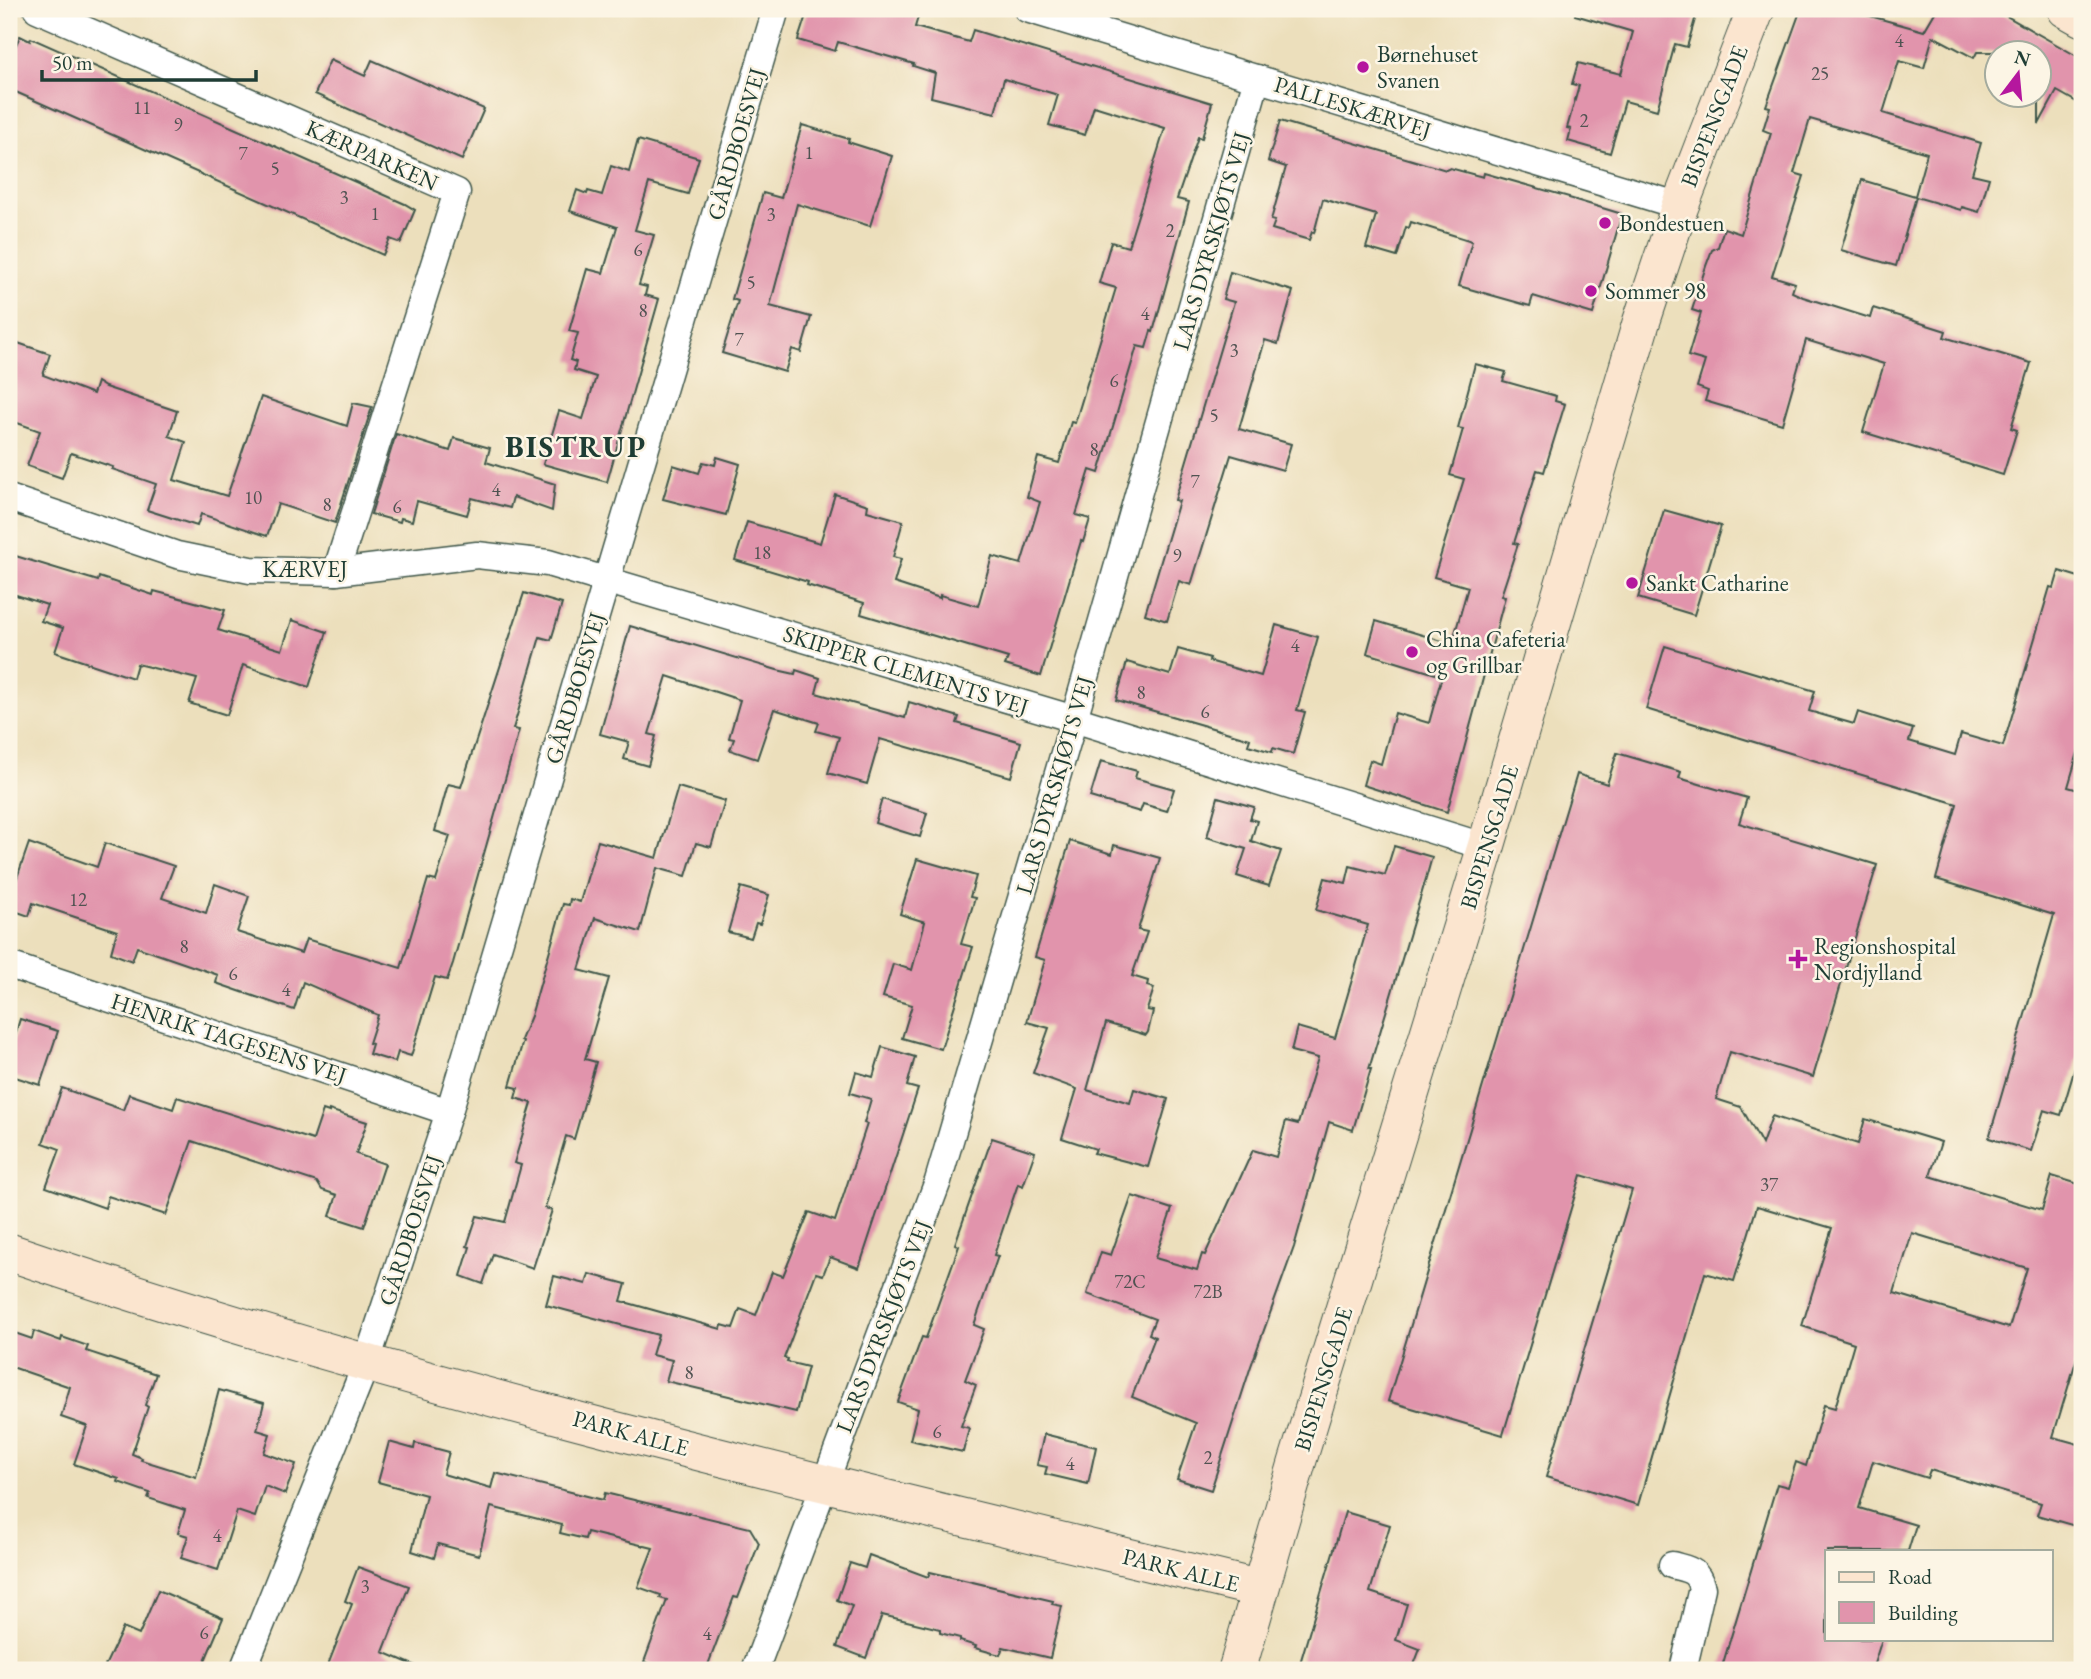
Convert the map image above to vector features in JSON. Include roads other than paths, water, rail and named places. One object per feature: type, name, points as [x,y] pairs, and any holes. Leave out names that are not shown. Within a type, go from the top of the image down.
[{"type":"street","name":"KÆRPARKEN","points":[[37,9],[457,192],[336,572]]},
{"type":"street","name":"GÅRDBOESVEJ","points":[[243,1670],[366,1364],[449,1112],[776,9]]},
{"type":"street","name":"PALLESKÆRVEJ","points":[[1027,9],[1679,206]]},
{"type":"street","name":"BISPENSGADE","points":[[1237,1670],[1641,323],[1679,206],[1756,9]]},
{"type":"street","points":[[2066,9],[2082,18]]},
{"type":"street","name":"LARS DYRSKJØTS VEJ","points":[[755,1670],[938,1181],[1074,719],[1257,78]]},
{"type":"street","name":"KÆRVEJ","points":[[9,498],[177,555],[250,570],[336,572],[477,555],[548,563],[607,581]]},
{"type":"street","name":"SKIPPER CLEMENTS VEJ","points":[[607,581],[1074,719],[1486,847]]},
{"type":"street","name":"HENRIK TAGESENS VEJ","points":[[9,965],[449,1112]]},
{"type":"street","name":"PARK ALLE","points":[[9,1252],[144,1298],[366,1364],[824,1484],[1260,1589]]},
{"type":"street","points":[[1672,1565],[1692,1570],[1699,1576],[1702,1588],[1683,1670]]},
{"type":"place","name":"Børnehuset Svanen","points":[[1363,67]]},
{"type":"place","name":"Bondestuen","points":[[1605,223]]},
{"type":"place","name":"Sommer 98","points":[[1591,291]]},
{"type":"place","name":"Sankt Catharine","points":[[1632,583]]},
{"type":"place","name":"China Cafeteria og Grillbar","points":[[1412,652]]},
{"type":"place","name":"Regionshospital Nordjylland","points":[[1798,959]]},
{"type":"district","name":"BISTRUP","points":[[576,446]]}]
